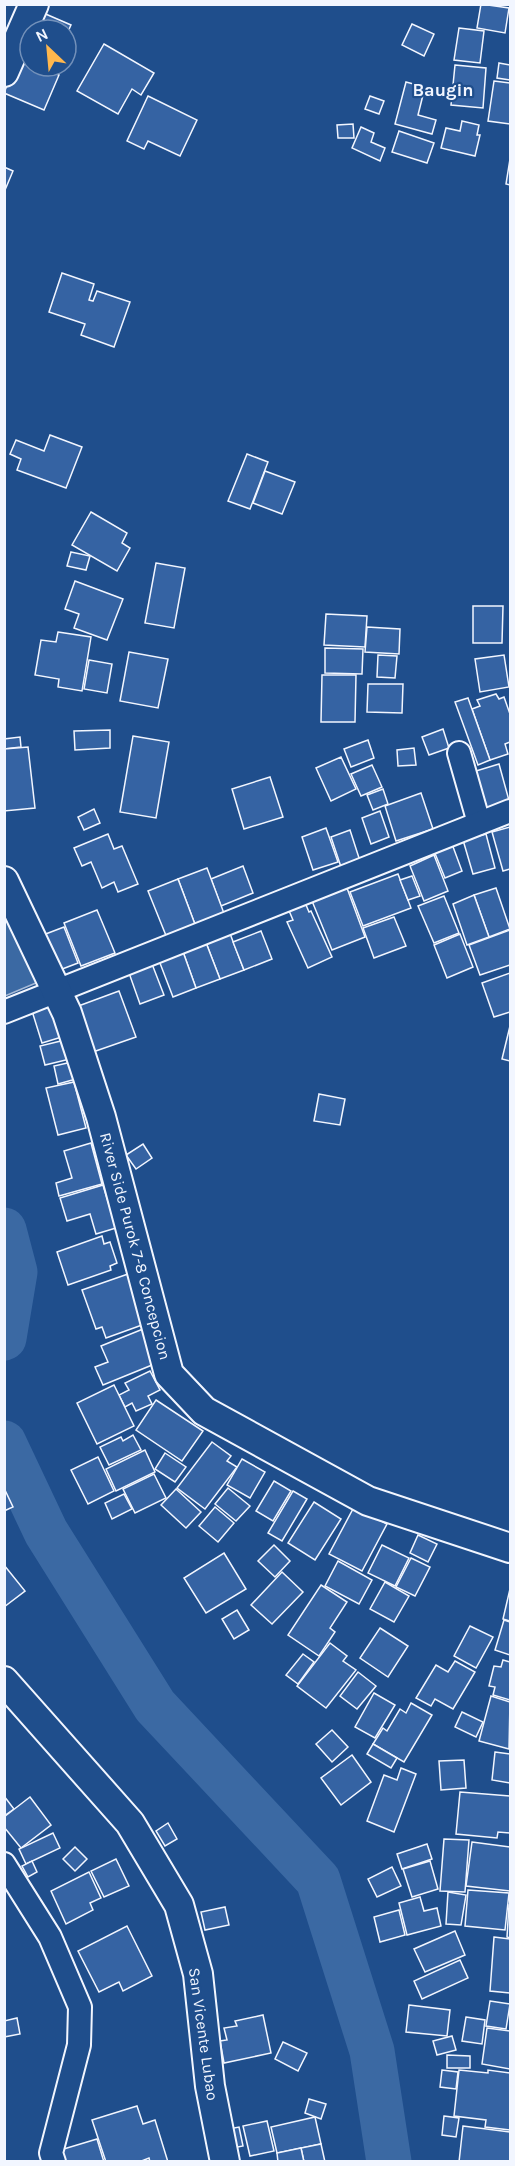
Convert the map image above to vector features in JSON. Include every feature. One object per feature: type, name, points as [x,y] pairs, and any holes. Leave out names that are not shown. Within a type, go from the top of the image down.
[{"type":"street","points":[[4,72],[34,4]]},
{"type":"street","points":[[459,753],[479,823]]},
{"type":"street","points":[[7,1011],[510,811]]},
{"type":"street","name":"River Side Purok 7-8 Concepcion","points":[[4,881],[67,1013],[101,1116],[169,1374],[204,1411],[368,1501],[510,1548]]},
{"type":"street","name":"San Vicente Lubao","points":[[4,1681],[130,1823],[179,1905],[198,1974],[210,2086],[225,2162]]},
{"type":"street","points":[[4,1864],[50,1937],[80,2007],[79,2045],[51,2153],[54,2162]]},
{"type":"water","points":[[4,900],[43,980],[5,996],[4,996]]},
{"type":"building","points":[[481,4],[509,8],[505,33],[477,28]]},
{"type":"building","points":[[41,12],[55,18],[39,18]]},
{"type":"building","points":[[412,24],[434,34],[424,56],[402,45]]},
{"type":"building","points":[[459,28],[484,31],[480,63],[454,60]]},
{"type":"building","points":[[104,44],[154,73],[141,95],[132,89],[118,114],[77,91]]},
{"type":"building","points":[[18,58],[18,78],[58,78],[44,110],[4,93]]},
{"type":"building","points":[[499,63],[510,65],[510,80],[497,78]]},
{"type":"building","points":[[455,65],[486,68],[483,108],[451,105]]},
{"type":"building","points":[[494,81],[510,83],[510,124],[488,121]]},
{"type":"building","points":[[406,82],[425,87],[418,115],[436,120],[432,134],[395,124]]},
{"type":"building","points":[[148,96],[197,120],[180,156],[148,141],[144,149],[127,141]]},
{"type":"building","points":[[370,96],[384,101],[379,114],[365,109]]},
{"type":"building","points":[[462,121],[479,125],[477,135],[480,135],[475,156],[441,148],[446,128],[460,131]]},
{"type":"building","points":[[353,124],[354,138],[338,138],[337,125]]},
{"type":"building","points":[[361,127],[374,133],[371,142],[385,148],[380,161],[352,148]]},
{"type":"building","points":[[399,131],[434,143],[427,163],[392,152]]},
{"type":"building","points":[[510,159],[510,185],[506,184]]},
{"type":"building","points":[[4,167],[13,171],[5,190],[4,190]]},
{"type":"building","points":[[62,273],[94,284],[89,300],[93,301],[97,291],[130,302],[114,347],[81,335],[85,324],[49,312]]},
{"type":"building","points":[[50,435],[82,447],[66,488],[17,470],[21,459],[10,454],[16,440],[44,451]]},
{"type":"building","points":[[247,454],[268,462],[250,509],[228,501]]},
{"type":"building","points":[[265,471],[295,482],[282,514],[253,503]]},
{"type":"building","points":[[91,512],[127,533],[122,543],[130,548],[117,571],[72,545]]},
{"type":"building","points":[[71,552],[90,556],[86,570],[67,566]]},
{"type":"building","points":[[156,563],[185,568],[174,628],[145,623]]},
{"type":"building","points":[[75,581],[123,599],[107,640],[74,628],[79,614],[65,609]]},
{"type":"building","points":[[473,606],[503,606],[502,643],[473,643]]},
{"type":"building","points":[[326,614],[367,616],[365,647],[324,645]]},
{"type":"building","points":[[367,627],[400,629],[399,654],[365,652]]},
{"type":"building","points":[[58,632],[91,637],[82,691],[58,687],[59,679],[35,675],[41,640],[56,642]]},
{"type":"building","points":[[325,648],[363,649],[362,674],[325,673]]},
{"type":"building","points":[[129,652],[168,659],[158,708],[120,701]]},
{"type":"building","points":[[378,655],[397,656],[395,678],[377,677]]},
{"type":"building","points":[[504,655],[509,687],[480,692],[475,659]]},
{"type":"building","points":[[89,660],[112,664],[107,693],[84,689]]},
{"type":"building","points":[[322,675],[356,675],[355,722],[321,722]]},
{"type":"building","points":[[368,684],[403,684],[402,713],[367,712]]},
{"type":"building","points":[[496,694],[499,699],[504,697],[510,714],[510,742],[505,744],[508,754],[490,760],[472,709],[480,706],[477,700]]},
{"type":"building","points":[[468,698],[490,760],[478,765],[455,702]]},
{"type":"building","points":[[443,729],[449,748],[429,755],[422,737]]},
{"type":"building","points":[[110,730],[110,748],[75,750],[74,731]]},
{"type":"building","points":[[133,736],[169,742],[156,818],[120,812]]},
{"type":"building","points":[[20,737],[21,747],[4,749],[4,739]]},
{"type":"building","points":[[368,740],[374,758],[351,767],[344,749]]},
{"type":"building","points":[[28,747],[35,808],[4,811],[4,749]]},
{"type":"building","points":[[414,748],[416,765],[398,766],[397,750]]},
{"type":"building","points":[[341,757],[356,789],[331,801],[316,768]]},
{"type":"building","points":[[499,764],[510,804],[488,812],[476,771]]},
{"type":"building","points":[[372,765],[382,787],[361,796],[351,774]]},
{"type":"building","points":[[270,777],[283,817],[244,829],[232,789]]},
{"type":"building","points":[[383,789],[388,804],[373,810],[367,795]]},
{"type":"building","points":[[421,793],[433,829],[396,841],[385,806]]},
{"type":"building","points":[[94,809],[100,823],[84,830],[78,817]]},
{"type":"building","points":[[380,811],[389,837],[371,844],[362,818]]},
{"type":"building","points":[[510,827],[510,869],[503,871],[492,832]]},
{"type":"building","points":[[326,828],[338,862],[313,870],[302,837]]},
{"type":"building","points":[[350,830],[360,861],[341,867],[331,837]]},
{"type":"building","points":[[108,834],[114,849],[122,846],[138,884],[118,892],[114,882],[102,888],[91,862],[82,866],[74,848]]},
{"type":"building","points":[[486,834],[495,868],[473,874],[463,840]]},
{"type":"building","points":[[452,844],[462,871],[445,878],[434,851]]},
{"type":"building","points":[[434,855],[448,891],[424,901],[410,866]]},
{"type":"building","points":[[243,866],[253,893],[221,906],[211,879]]},
{"type":"building","points":[[207,868],[225,916],[196,927],[178,879]]},
{"type":"building","points":[[398,874],[411,908],[363,926],[350,892]]},
{"type":"building","points":[[412,876],[420,896],[408,900],[400,880]]},
{"type":"building","points":[[178,879],[196,927],[167,938],[148,891]]},
{"type":"building","points":[[347,888],[365,937],[332,950],[312,901]]},
{"type":"building","points":[[496,888],[510,929],[489,937],[474,895]]},
{"type":"building","points":[[474,895],[489,937],[467,945],[453,904]]},
{"type":"building","points":[[444,896],[459,933],[434,943],[418,906]]},
{"type":"building","points":[[303,898],[332,957],[308,968],[287,922],[293,920],[287,906]]},
{"type":"building","points":[[97,910],[115,953],[81,966],[64,923]]},
{"type":"building","points":[[394,917],[406,946],[374,958],[363,928]]},
{"type":"building","points":[[64,927],[78,963],[57,971],[43,935]]},
{"type":"building","points":[[510,930],[510,965],[480,975],[469,945]]},
{"type":"building","points":[[229,931],[244,970],[220,979],[205,940]]},
{"type":"building","points":[[261,931],[272,959],[244,970],[233,942]]},
{"type":"building","points":[[460,934],[473,967],[447,978],[434,945]]},
{"type":"building","points":[[205,940],[220,979],[196,988],[182,949]]},
{"type":"building","points":[[182,949],[196,988],[173,997],[158,958]]},
{"type":"building","points":[[152,964],[164,995],[140,1004],[129,973]]},
{"type":"building","points":[[510,973],[510,1012],[494,1017],[482,983]]},
{"type":"building","points":[[119,991],[136,1037],[90,1053],[73,1008]]},
{"type":"building","points":[[56,1004],[65,1036],[42,1043],[32,1011]]},
{"type":"building","points":[[510,1026],[510,1061],[502,1059]]},
{"type":"building","points":[[65,1040],[70,1059],[45,1065],[40,1046]]},
{"type":"building","points":[[72,1062],[76,1079],[58,1084],[54,1066]]},
{"type":"building","points":[[74,1082],[86,1128],[58,1135],[46,1088]]},
{"type":"building","points":[[319,1094],[345,1099],[340,1125],[314,1121]]},
{"type":"building","points":[[91,1143],[102,1184],[59,1196],[56,1183],[72,1178],[64,1151]]},
{"type":"building","points":[[143,1144],[152,1158],[136,1169],[126,1155]]},
{"type":"building","points":[[103,1185],[116,1228],[96,1234],[90,1214],[67,1221],[60,1198]]},
{"type":"building","points":[[102,1236],[104,1244],[110,1242],[117,1263],[110,1266],[111,1270],[68,1285],[57,1252]]},
{"type":"building","points":[[128,1274],[142,1312],[138,1313],[142,1325],[106,1338],[102,1327],[96,1329],[82,1290]]},
{"type":"building","points":[[143,1329],[157,1363],[103,1385],[95,1367],[108,1362],[101,1346]]},
{"type":"building","points":[[150,1371],[160,1390],[148,1396],[152,1404],[136,1411],[132,1403],[125,1407],[119,1395],[129,1390],[125,1383]]},
{"type":"building","points":[[114,1385],[134,1426],[97,1444],[77,1403]]},
{"type":"building","points":[[156,1400],[203,1431],[182,1461],[136,1430]]},
{"type":"building","points":[[133,1435],[141,1450],[109,1465],[100,1447],[121,1437],[123,1441]]},
{"type":"building","points":[[212,1442],[231,1456],[227,1461],[237,1467],[205,1509],[177,1488]]},
{"type":"building","points":[[145,1450],[155,1472],[116,1491],[106,1469]]},
{"type":"building","points":[[165,1453],[186,1467],[175,1482],[155,1469]]},
{"type":"building","points":[[98,1457],[114,1491],[88,1504],[71,1470]]},
{"type":"building","points":[[242,1459],[265,1472],[250,1498],[227,1485]]},
{"type":"building","points":[[154,1474],[166,1498],[135,1513],[123,1489]]},
{"type":"building","points":[[274,1481],[291,1491],[273,1521],[256,1511]]},
{"type":"building","points":[[4,1488],[13,1507],[4,1511]]},
{"type":"building","points":[[228,1488],[250,1506],[236,1521],[215,1504]]},
{"type":"building","points":[[176,1489],[201,1512],[186,1528],[161,1505]]},
{"type":"building","points":[[293,1491],[307,1499],[282,1541],[268,1533]]},
{"type":"building","points":[[124,1494],[132,1509],[112,1519],[105,1503]]},
{"type":"building","points":[[314,1502],[341,1519],[315,1560],[288,1543]]},
{"type":"building","points":[[215,1507],[234,1523],[218,1542],[199,1526]]},
{"type":"building","points":[[354,1507],[387,1524],[362,1571],[329,1554]]},
{"type":"building","points":[[418,1535],[437,1544],[428,1562],[410,1553]]},
{"type":"building","points":[[274,1545],[290,1561],[275,1577],[258,1561]]},
{"type":"building","points":[[382,1545],[409,1558],[395,1586],[368,1573]]},
{"type":"building","points":[[224,1553],[246,1589],[206,1613],[184,1578]]},
{"type":"building","points":[[411,1558],[430,1567],[415,1596],[396,1587]]},
{"type":"building","points":[[338,1561],[372,1580],[359,1604],[325,1586]]},
{"type":"building","points":[[4,1565],[25,1591],[4,1607]]},
{"type":"building","points":[[282,1572],[303,1592],[272,1624],[251,1605]]},
{"type":"building","points":[[385,1582],[409,1596],[394,1622],[370,1609]]},
{"type":"building","points":[[321,1585],[347,1602],[330,1628],[335,1632],[319,1656],[288,1635]]},
{"type":"building","points":[[510,1589],[510,1621],[503,1619]]},
{"type":"building","points":[[237,1610],[249,1630],[234,1639],[222,1619]]},
{"type":"building","points":[[504,1620],[510,1622],[510,1655],[495,1650]]},
{"type":"building","points":[[470,1626],[493,1637],[476,1668],[454,1656]]},
{"type":"building","points":[[380,1628],[408,1646],[388,1677],[360,1658]]},
{"type":"building","points":[[330,1643],[347,1656],[343,1661],[356,1670],[326,1708],[297,1686]]},
{"type":"building","points":[[303,1654],[314,1662],[298,1684],[286,1675]]},
{"type":"building","points":[[503,1660],[510,1662],[510,1700],[493,1695],[495,1687],[489,1686],[494,1666],[501,1667]]},
{"type":"building","points":[[455,1661],[475,1672],[453,1709],[435,1699],[431,1706],[416,1698],[436,1665],[448,1672]]},
{"type":"building","points":[[358,1672],[376,1686],[357,1709],[340,1696]]},
{"type":"building","points":[[374,1693],[395,1705],[375,1738],[355,1727]]},
{"type":"building","points":[[491,1696],[510,1702],[509,1749],[479,1741]]},
{"type":"building","points":[[411,1703],[432,1715],[404,1762],[373,1744],[383,1728],[387,1731],[400,1709],[406,1713]]},
{"type":"building","points":[[462,1712],[483,1722],[476,1737],[455,1727]]},
{"type":"building","points":[[332,1730],[348,1747],[332,1762],[316,1744]]},
{"type":"building","points":[[373,1744],[397,1758],[391,1768],[367,1754]]},
{"type":"building","points":[[495,1752],[510,1754],[510,1783],[492,1780]]},
{"type":"building","points":[[352,1755],[371,1782],[341,1805],[321,1778]]},
{"type":"building","points":[[464,1760],[466,1788],[441,1790],[439,1761]]},
{"type":"building","points":[[401,1768],[416,1774],[394,1832],[367,1821],[384,1775],[397,1780]]},
{"type":"building","points":[[460,1792],[510,1796],[510,1833],[498,1832],[497,1838],[456,1834]]},
{"type":"building","points":[[4,1796],[14,1809],[4,1816]]},
{"type":"building","points":[[30,1797],[51,1825],[21,1848],[4,1827],[4,1817]]},
{"type":"building","points":[[168,1823],[177,1839],[165,1846],[156,1831]]},
{"type":"building","points":[[53,1833],[60,1848],[26,1864],[19,1849]]},
{"type":"building","points":[[444,1839],[469,1840],[465,1892],[440,1891]]},
{"type":"building","points":[[472,1842],[510,1847],[510,1891],[466,1886]]},
{"type":"building","points":[[427,1844],[432,1859],[402,1869],[397,1854]]},
{"type":"building","points":[[75,1847],[87,1859],[75,1871],[63,1859]]},
{"type":"building","points":[[116,1859],[129,1886],[104,1897],[91,1871]]},
{"type":"building","points":[[32,1861],[37,1872],[28,1877],[22,1866]]},
{"type":"building","points":[[430,1861],[438,1889],[412,1897],[403,1869]]},
{"type":"building","points":[[392,1867],[401,1886],[377,1897],[368,1879]]},
{"type":"building","points":[[89,1872],[101,1898],[90,1903],[93,1910],[66,1924],[51,1891]]},
{"type":"building","points":[[468,1890],[509,1893],[505,1930],[465,1926]]},
{"type":"building","points":[[448,1892],[466,1895],[461,1925],[446,1924]]},
{"type":"building","points":[[420,1897],[424,1911],[437,1908],[441,1926],[407,1935],[399,1903]]},
{"type":"building","points":[[510,1905],[510,1938],[507,1937]]},
{"type":"building","points":[[225,1907],[229,1925],[205,1930],[201,1912]]},
{"type":"building","points":[[399,1910],[405,1935],[380,1942],[374,1917]]},
{"type":"building","points":[[127,1926],[152,1976],[123,1991],[119,1982],[99,1992],[78,1951]]},
{"type":"building","points":[[455,1931],[465,1955],[425,1972],[414,1949]]},
{"type":"building","points":[[494,1937],[510,1939],[510,1993],[490,1991]]},
{"type":"building","points":[[460,1960],[468,1978],[422,1999],[414,1981]]},
{"type":"building","points":[[490,2001],[510,2004],[506,2029],[486,2026]]},
{"type":"building","points":[[409,2005],[450,2010],[447,2036],[406,2032]]},
{"type":"building","points":[[263,2015],[271,2053],[224,2063],[220,2041],[227,2040],[224,2028],[237,2026],[235,2021]]},
{"type":"building","points":[[466,2017],[485,2020],[482,2044],[462,2041]]},
{"type":"building","points":[[17,2018],[20,2034],[4,2037],[4,2021]]},
{"type":"building","points":[[487,2028],[510,2031],[510,2069],[482,2064]]},
{"type":"building","points":[[452,2036],[456,2050],[437,2055],[433,2041]]},
{"type":"building","points":[[283,2042],[307,2053],[298,2071],[275,2059]]},
{"type":"building","points":[[447,2055],[470,2056],[470,2068],[447,2068]]},
{"type":"building","points":[[442,2070],[458,2072],[456,2089],[440,2087]]},
{"type":"building","points":[[459,2070],[510,2073],[510,2130],[485,2127],[486,2120],[454,2116]]},
{"type":"building","points":[[309,2099],[326,2104],[321,2119],[305,2113]]},
{"type":"building","points":[[137,2106],[143,2124],[155,2120],[168,2162],[150,2162],[149,2158],[139,2162],[106,2162],[92,2120]]},
{"type":"building","points":[[444,2116],[459,2118],[456,2137],[442,2135]]},
{"type":"building","points":[[315,2117],[321,2144],[277,2153],[271,2127]]},
{"type":"building","points":[[267,2121],[274,2151],[250,2156],[243,2126]]},
{"type":"building","points":[[463,2126],[510,2132],[510,2162],[459,2162]]},
{"type":"building","points":[[239,2127],[243,2146],[228,2149],[223,2130]]},
{"type":"building","points":[[97,2139],[104,2162],[60,2162],[57,2151]]},
{"type":"building","points":[[321,2144],[325,2162],[304,2162],[301,2148]]},
{"type":"building","points":[[301,2148],[304,2162],[278,2162],[277,2153]]},
{"type":"waterway","points":[[4,1230],[15,1272],[4,1338]]},
{"type":"waterway","points":[[4,1443],[46,1532],[155,1706],[318,1880],[372,2051],[389,2162]]},
{"type":"district","name":"Baugin","points":[[443,90]]}]
